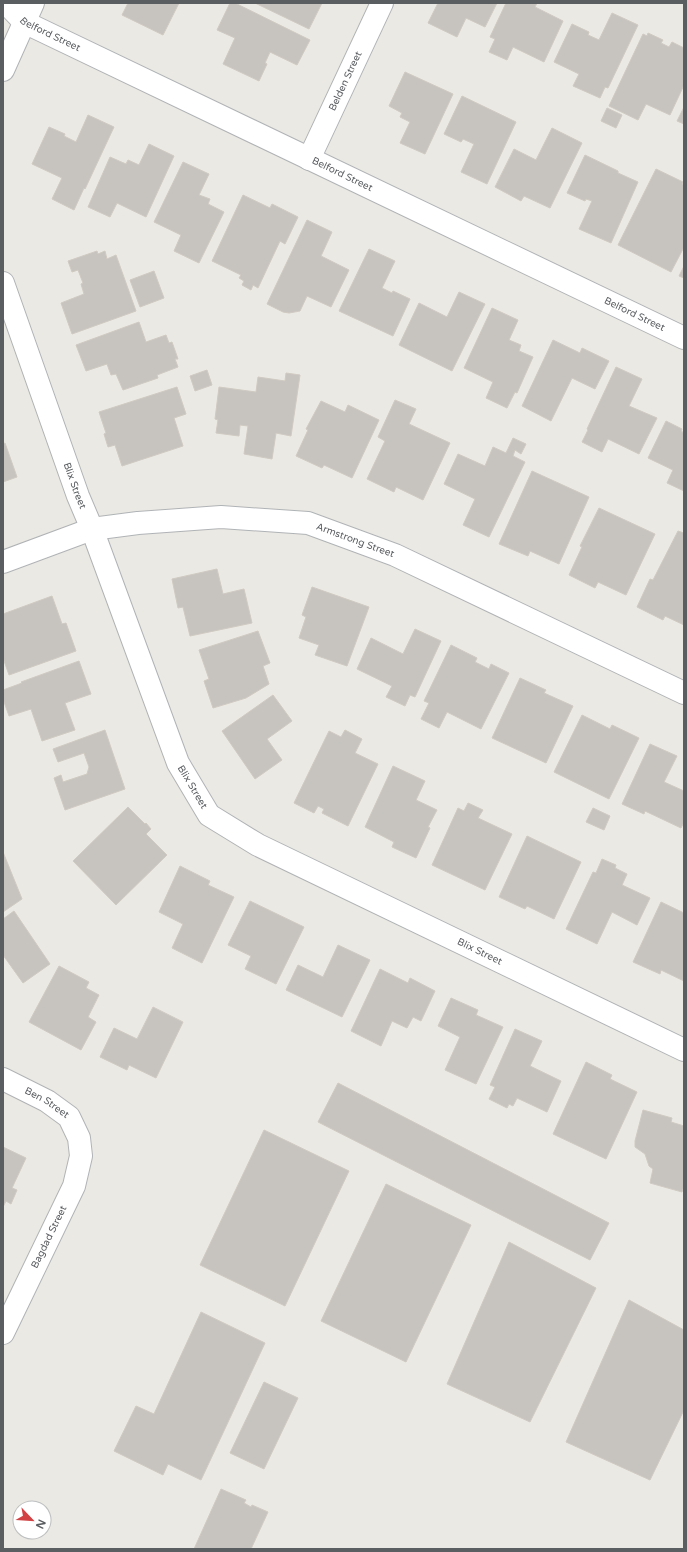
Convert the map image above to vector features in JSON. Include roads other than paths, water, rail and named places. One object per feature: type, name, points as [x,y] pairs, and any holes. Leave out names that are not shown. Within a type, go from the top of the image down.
[{"type":"street","name":"Belford Street","points":[[6,3],[24,22],[684,338]]},
{"type":"street","points":[[3,70],[33,3]]},
{"type":"street","name":"Belden Street","points":[[309,159],[382,3]]},
{"type":"street","name":"Blix Street","points":[[3,283],[78,496],[92,529],[178,763],[209,815],[258,845],[684,1050]]},
{"type":"street","name":"Armstrong Street","points":[[3,562],[92,529],[138,523],[221,517],[308,523],[395,555],[684,693]]},
{"type":"street","name":"Ben Street","points":[[3,1078],[47,1101],[69,1117],[79,1138]]},
{"type":"street","name":"Bagdad Street","points":[[3,1333],[74,1186],[81,1156],[79,1138]]}]
